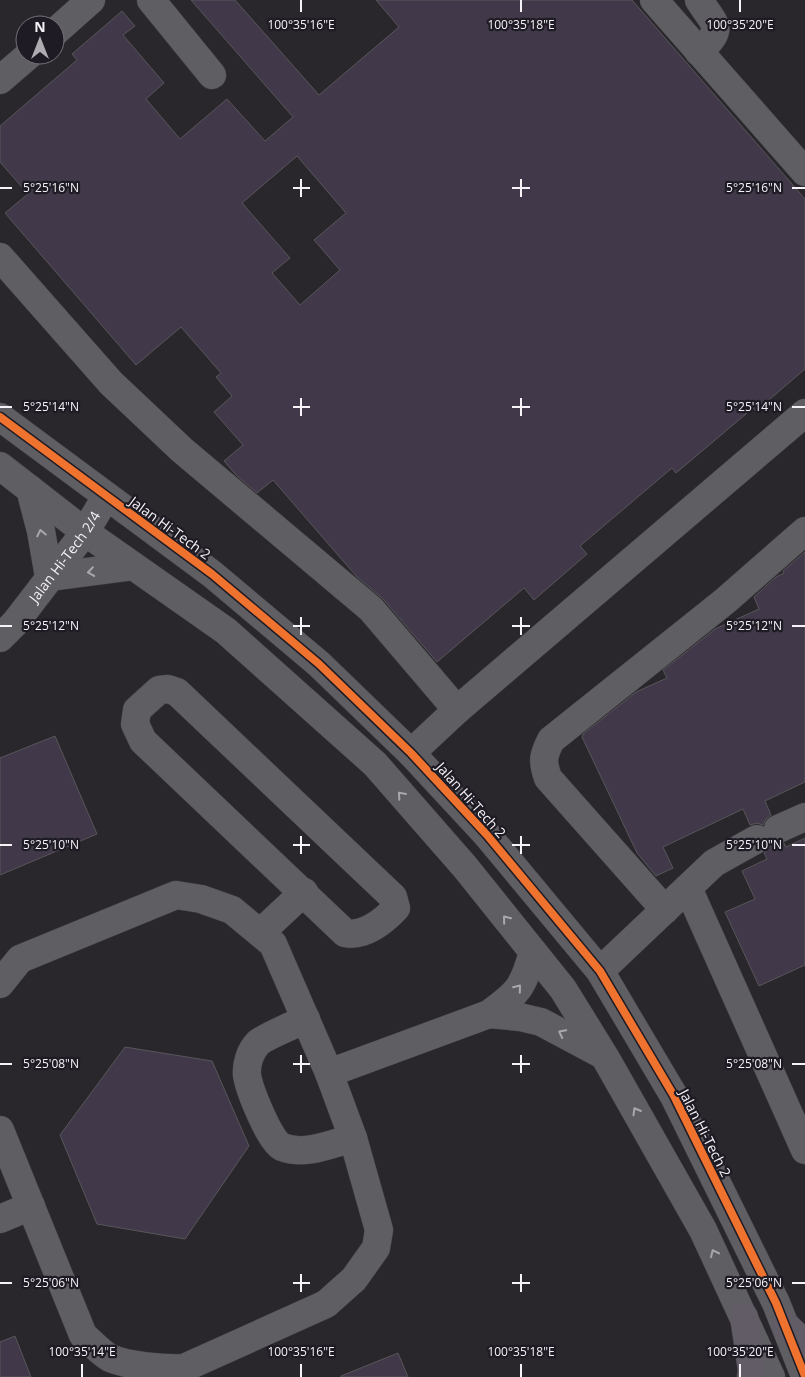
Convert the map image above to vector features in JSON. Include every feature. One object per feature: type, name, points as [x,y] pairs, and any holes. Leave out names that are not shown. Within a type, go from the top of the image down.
[{"type":"main road","points":[[744,1317],[752,1370],[751,1377]]},
{"type":"street","points":[[65,23],[92,0]]},
{"type":"street","points":[[150,0],[212,75]]},
{"type":"street","points":[[654,0],[805,172]]},
{"type":"street","points":[[698,0],[715,25],[716,32],[713,38],[699,52]]},
{"type":"street","points":[[0,80],[17,65]]},
{"type":"street","points":[[0,256],[111,383],[182,450],[371,609],[457,710]]},
{"type":"street","points":[[411,753],[457,710],[805,412]]},
{"type":"street","name":"Jalan Hi-Tech 2","points":[[0,417],[212,574],[319,664],[411,753],[487,835],[600,971],[674,1096],[776,1303],[795,1335],[805,1376]]},
{"type":"street","points":[[0,466],[85,532],[226,631],[374,764],[465,867],[563,990],[604,1056],[703,1230],[771,1377]]},
{"type":"street","points":[[30,489],[41,531],[49,577],[133,566]]},
{"type":"street","name":"Jalan Hi-Tech 2/4","points":[[0,638],[14,623],[85,532],[106,497]]},
{"type":"street","points":[[665,910],[548,778],[543,765],[544,753],[551,740],[725,602],[805,531]]},
{"type":"street","points":[[168,689],[177,692],[393,897],[396,908],[388,917],[360,934],[353,935],[345,933],[304,892],[142,741],[135,724],[137,710],[159,690],[168,689]]},
{"type":"street","points":[[600,971],[714,863],[768,834],[805,817]]},
{"type":"street","points":[[688,888],[805,1150]]},
{"type":"street","points":[[260,934],[304,892]]},
{"type":"street","points":[[0,984],[20,959],[176,895],[201,899],[232,910],[273,944],[306,1019],[329,1073],[353,1138],[379,1230],[376,1248],[354,1279],[326,1304],[184,1368],[170,1369],[142,1366],[109,1357],[83,1334],[0,1130]]},
{"type":"street","points":[[329,1073],[489,1014],[508,1000],[522,985],[533,952]]},
{"type":"street","points":[[489,1014],[520,1017],[541,1022],[604,1056]]},
{"type":"street","points":[[306,1019],[258,1043],[250,1057],[247,1074],[250,1089],[273,1140],[281,1146],[298,1150],[313,1150],[353,1138]]},
{"type":"street","points":[[0,1219],[31,1206]]},
{"type":"building","points":[[191,0],[235,0],[319,95],[399,27],[376,0],[632,0],[805,199],[805,369],[756,411],[753,408],[676,473],[672,468],[580,546],[587,554],[534,600],[524,588],[437,662],[383,599],[357,577],[273,480],[257,493],[236,475],[224,461],[243,445],[214,412],[232,396],[216,377],[221,373],[181,327],[136,365],[5,213],[28,194],[0,162],[0,126],[77,60],[72,54],[122,11],[135,26],[123,35],[164,83],[146,99],[180,139],[227,99],[265,141],[293,117]],"holes":[[[297,156],[346,213],[314,240],[340,270],[300,305],[272,273],[290,258],[242,203]]]},
{"type":"building","points":[[805,552],[805,782],[765,801],[771,815],[763,825],[757,823],[750,825],[743,809],[663,847],[673,868],[656,876],[637,853],[582,737],[583,734],[636,692],[667,678],[663,670],[715,629],[759,609],[754,597],[776,577],[784,573],[783,571]]},
{"type":"building","points":[[55,736],[97,834],[0,875],[0,758]]},
{"type":"building","points":[[805,838],[805,965],[759,986],[725,912],[755,899],[742,871],[767,859],[764,853],[772,843],[777,845],[784,843],[786,847]]},
{"type":"building","points":[[125,1047],[212,1061],[249,1146],[185,1239],[97,1224],[60,1135]]},
{"type":"building","points":[[15,1336],[31,1377],[0,1377],[0,1342]]},
{"type":"building","points":[[398,1353],[408,1377],[341,1377],[341,1376]]},
{"type":"cycle path","points":[[0,417],[212,574],[319,664],[411,753],[487,835],[600,971],[674,1096],[776,1303],[805,1376]]}]
